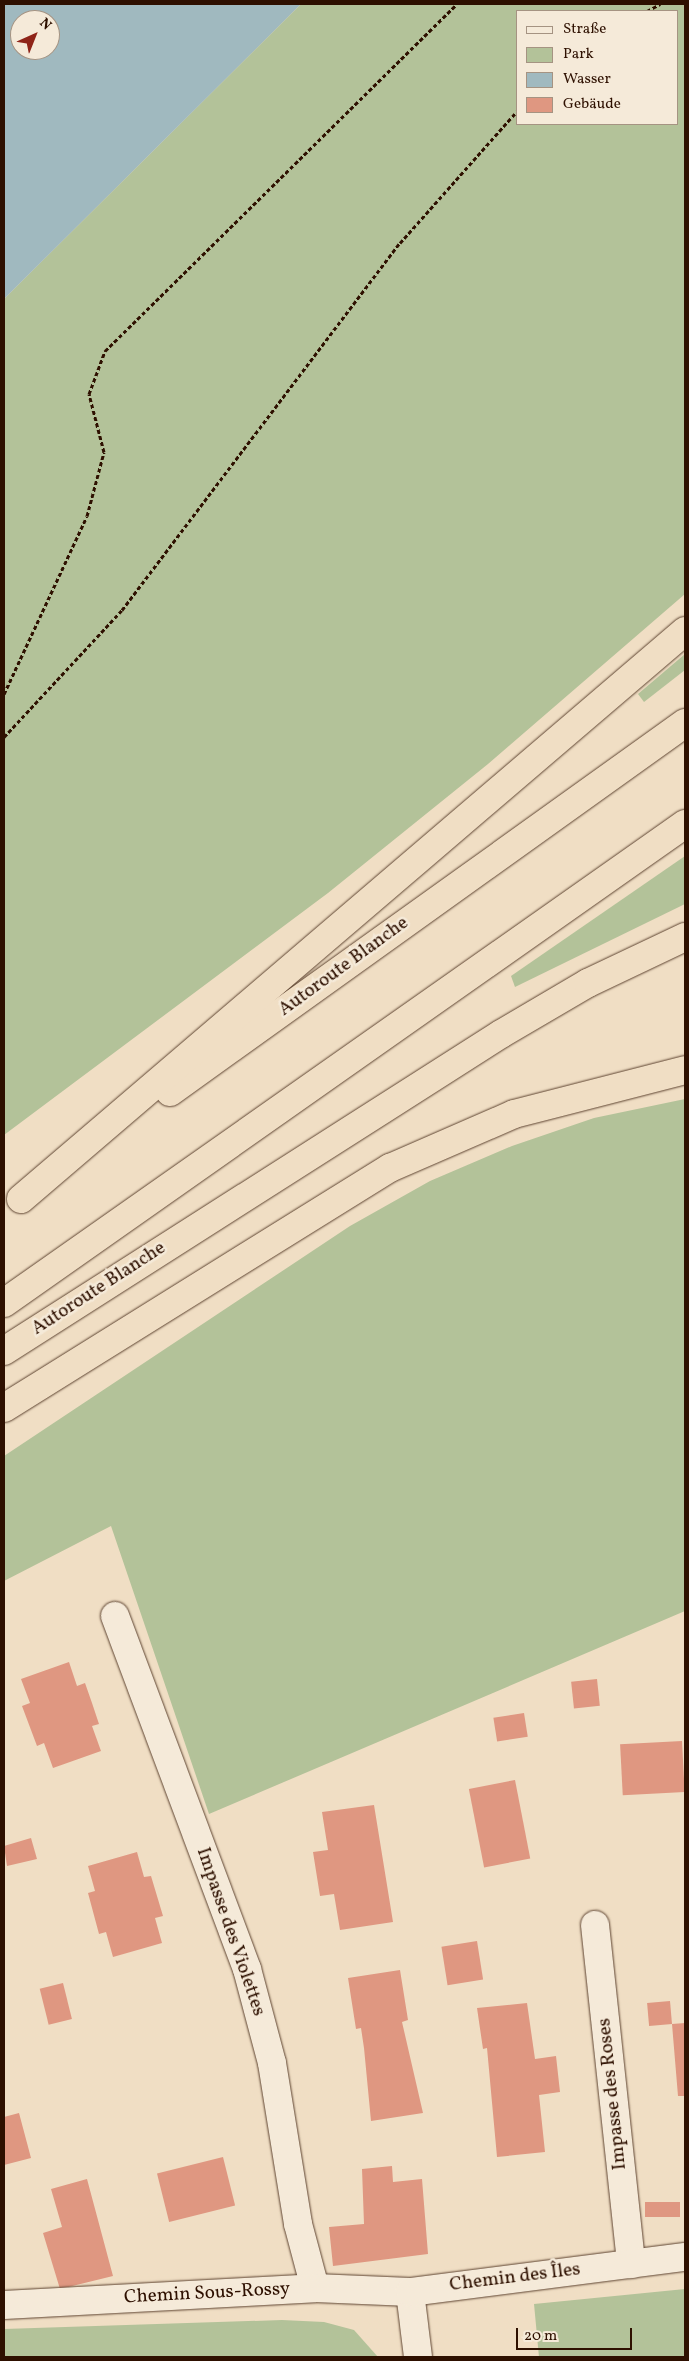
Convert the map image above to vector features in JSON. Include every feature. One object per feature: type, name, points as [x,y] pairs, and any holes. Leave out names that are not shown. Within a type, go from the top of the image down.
[{"type":"highway","points":[[12,1205],[685,631]]},
{"type":"highway","name":"Autoroute Blanche","points":[[12,1205],[685,724]]},
{"type":"highway","points":[[4,1304],[685,824]]},
{"type":"highway","name":"Autoroute Blanche","points":[[4,1351],[500,1034],[588,984],[685,937]]},
{"type":"highway","points":[[4,1408],[390,1168],[514,1114],[685,1070]]},
{"type":"street","name":"Impasse des Violettes","points":[[115,1616],[247,1969],[272,2064],[298,2224],[315,2288]]},
{"type":"street","name":"Impasse des Roses","points":[[595,1925],[631,2264]]},
{"type":"street","name":"Chemin des Îles","points":[[410,2292],[685,2257]]},
{"type":"street","name":"Chemin Sous-Rossy","points":[[4,2305],[315,2288],[410,2292]]},
{"type":"street","points":[[410,2292],[418,2357]]},
{"type":"path","points":[[4,694],[87,516],[104,452],[89,394],[105,351],[457,4]]},
{"type":"path","points":[[649,10],[660,4]]},
{"type":"path","points":[[4,736],[122,610],[400,242],[516,112]]},
{"type":"green space","points":[[301,4],[685,4],[685,594],[488,764],[328,893],[4,1135],[4,299]]},
{"type":"green space","points":[[685,654],[685,670],[644,702],[638,694]]},
{"type":"green space","points":[[685,856],[685,904],[515,987],[511,976]]},
{"type":"green space","points":[[685,1099],[685,1611],[209,1814],[111,1526],[4,1581],[4,1456],[350,1226],[430,1181],[512,1146],[594,1118]]},
{"type":"green space","points":[[685,2289],[685,2357],[539,2357],[534,2304]]},
{"type":"green space","points":[[282,2320],[324,2322],[354,2330],[378,2357],[4,2357],[4,2329]]},
{"type":"water","points":[[4,4],[301,4],[4,299]]},
{"type":"building","points":[[69,1662],[77,1686],[85,1683],[99,1724],[92,1726],[101,1751],[53,1768],[44,1743],[37,1746],[22,1706],[30,1703],[21,1679]]},
{"type":"building","points":[[597,1679],[600,1706],[574,1709],[571,1682]]},
{"type":"building","points":[[524,1713],[528,1737],[497,1742],[493,1718]]},
{"type":"building","points":[[682,1741],[685,1792],[623,1795],[620,1744]]},
{"type":"building","points":[[515,1780],[530,1859],[484,1867],[469,1789]]},
{"type":"building","points":[[374,1805],[393,1922],[340,1930],[334,1894],[320,1896],[313,1852],[328,1850],[322,1812]]},
{"type":"building","points":[[31,1838],[37,1859],[7,1866],[4,1846]]},
{"type":"building","points":[[137,1852],[144,1877],[151,1876],[163,1916],[155,1918],[162,1943],[113,1957],[106,1932],[99,1934],[88,1893],[95,1891],[88,1866]]},
{"type":"building","points":[[477,1941],[483,1980],[448,1985],[441,1947]]},
{"type":"building","points":[[400,1970],[408,2020],[402,2022],[423,2113],[371,2121],[361,2028],[356,2029],[348,1978]]},
{"type":"building","points":[[63,1983],[72,2019],[49,2025],[40,1989]]},
{"type":"building","points":[[670,2001],[672,2024],[649,2026],[647,2003]]},
{"type":"building","points":[[527,2003],[535,2059],[556,2056],[560,2092],[539,2095],[545,2152],[497,2157],[487,2048],[483,2049],[477,2008]]},
{"type":"building","points":[[685,2023],[685,2096],[678,2096],[672,2024]]},
{"type":"building","points":[[19,2113],[31,2158],[4,2165],[4,2117]]},
{"type":"building","points":[[223,2157],[235,2206],[169,2222],[157,2173]]},
{"type":"building","points":[[392,2166],[393,2182],[422,2179],[428,2254],[333,2266],[329,2227],[364,2224],[362,2169]]},
{"type":"building","points":[[87,2179],[113,2276],[60,2289],[43,2233],[62,2227],[51,2189]]},
{"type":"building","points":[[645,2202],[680,2202],[680,2217],[645,2217]]}]
